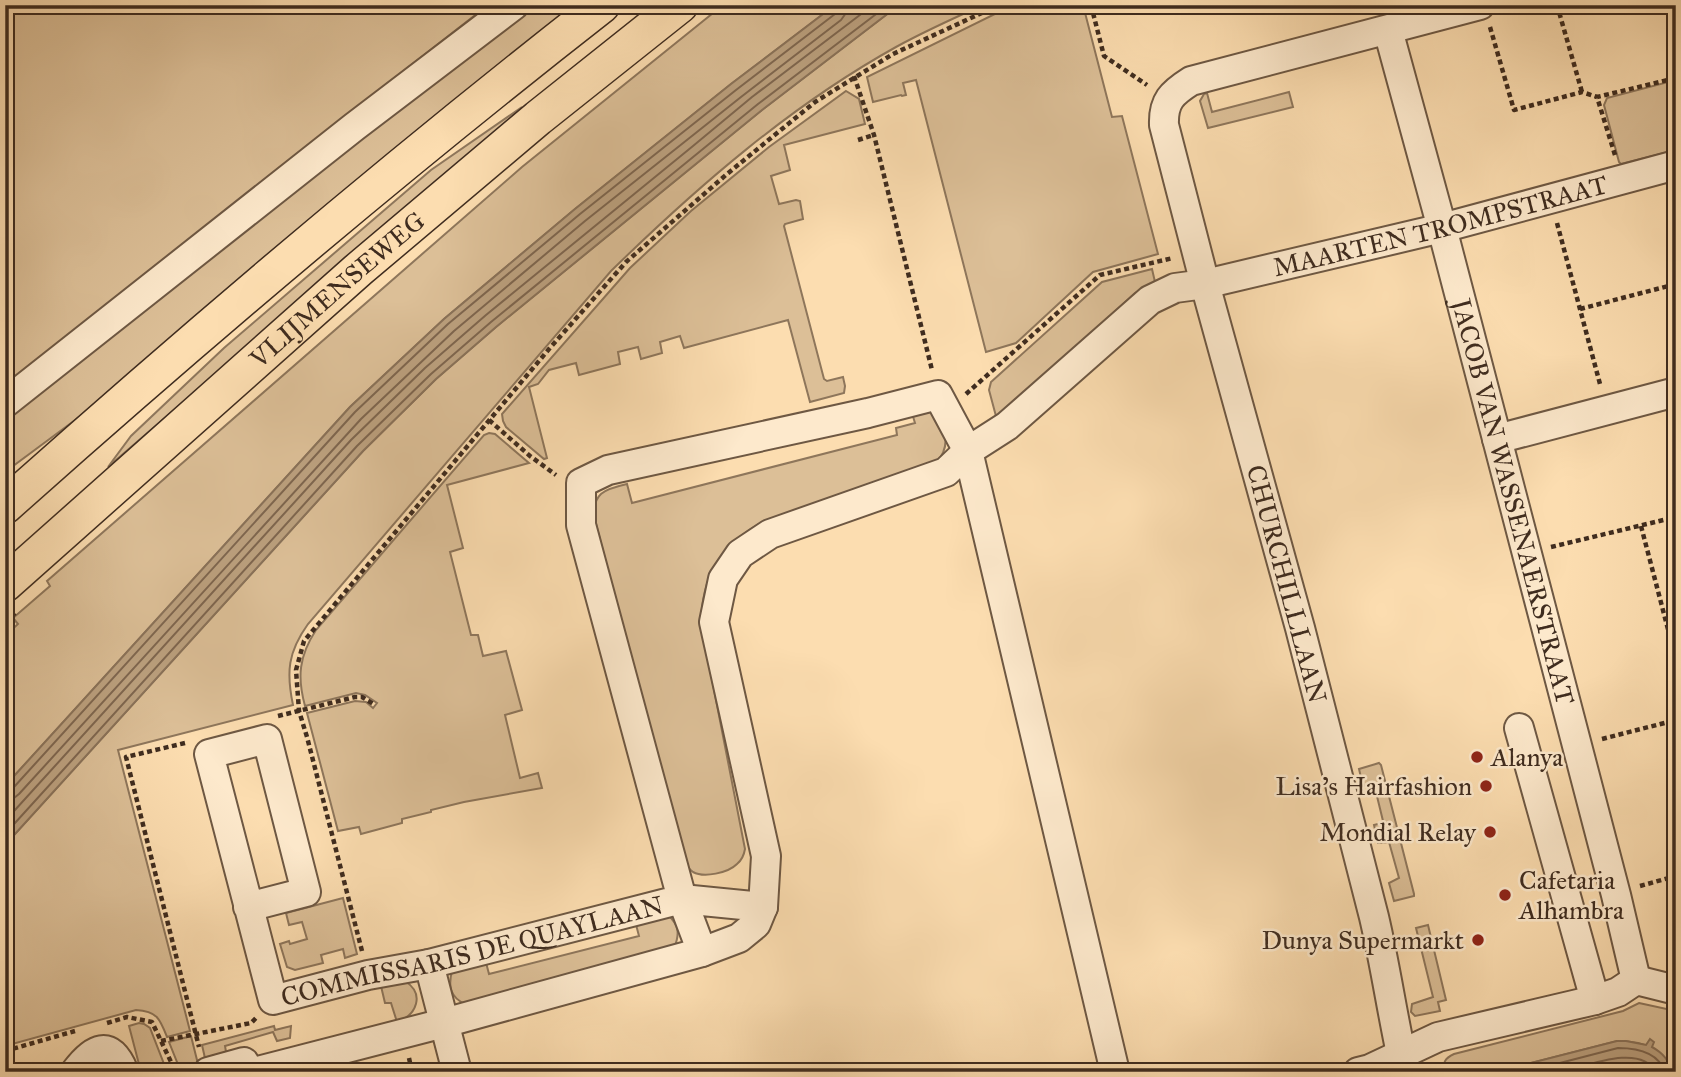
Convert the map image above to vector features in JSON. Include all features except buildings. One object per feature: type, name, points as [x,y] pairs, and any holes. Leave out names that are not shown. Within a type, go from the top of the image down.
[{"type":"main road","name":"VLIJMENSEWEG","points":[[5,506],[309,242],[494,89],[602,5]]},
{"type":"main road","name":"VLIJMENSEWEG","points":[[5,584],[358,270],[538,118],[680,5]]},
{"type":"street","points":[[5,403],[354,127],[514,5]]},
{"type":"street","points":[[1169,99],[1191,81],[1388,30],[1484,12]]},
{"type":"street","name":"JACOB VAN WASSENAERSTRAAT","points":[[1388,30],[1442,228],[1636,980]]},
{"type":"street","name":"CHURCHILLLAAN","points":[[1169,99],[1164,112],[1164,125],[1300,628],[1374,917],[1403,1063]]},
{"type":"street","name":"MAARTEN TROMPSTRAAT","points":[[1205,284],[1442,228],[1676,165]]},
{"type":"street","points":[[205,1065],[244,1062],[251,1072],[444,1023],[702,952],[740,938],[757,924],[763,907],[766,856],[714,622],[723,579],[740,554],[770,534],[946,472],[968,451],[1007,426],[1150,300],[1175,288],[1205,284]]},
{"type":"street","points":[[1497,439],[1676,392]]},
{"type":"street","points":[[581,483],[608,470],[868,413],[943,403],[968,451],[1115,1072]]},
{"type":"street","name":"COMMISSARIS DE QUAYLAAN","points":[[581,483],[581,524],[682,899],[702,952]]},
{"type":"street","points":[[1519,728],[1595,1000]]},
{"type":"street","points":[[209,754],[267,738],[306,892],[248,907]]},
{"type":"street","name":"COMMISSARIS DE QUAYLAAN","points":[[209,754],[273,1000],[368,975],[429,964],[682,899],[763,907]]},
{"type":"street","points":[[429,964],[457,1072]]},
{"type":"street","points":[[1358,1072],[1403,1063],[1438,1037],[1595,1000],[1618,992],[1636,980],[1676,990]]},
{"type":"street","points":[[75,1072],[95,1051],[104,1049],[115,1055],[124,1072]]},
{"type":"path","points":[[368,975],[299,711],[296,670],[304,641],[549,349],[626,262],[815,102],[893,54],[999,5]]},
{"type":"path","points":[[1091,5],[1104,56],[1169,99]]},
{"type":"path","points":[[1557,5],[1582,92]]},
{"type":"path","points":[[1674,5],[1676,11]]},
{"type":"path","points":[[1484,12],[1514,110],[1582,92],[1597,97],[1676,78]]},
{"type":"path","points":[[854,76],[874,135],[943,403],[1100,275],[1197,252]]},
{"type":"path","points":[[1597,97],[1622,180]]},
{"type":"path","points":[[858,140],[874,135]]},
{"type":"path","points":[[1550,199],[1607,410]]},
{"type":"path","points":[[1580,309],[1676,284]]},
{"type":"path","points":[[489,420],[556,475],[581,483]]},
{"type":"path","points":[[1526,553],[1676,517]]},
{"type":"path","points":[[1641,526],[1676,660]]},
{"type":"path","points":[[267,738],[270,718],[355,697],[362,697],[375,705]]},
{"type":"path","points":[[1577,746],[1676,720]]},
{"type":"path","points":[[205,1065],[127,757],[190,742],[209,754]]},
{"type":"path","points":[[1616,895],[1676,876]]},
{"type":"path","points":[[161,1041],[251,1023],[273,1000]]},
{"type":"shaded area","points":[[5,5],[488,5],[5,385]]},
{"type":"shaded area","points":[[535,5],[579,5],[94,406],[5,472],[5,416]]},
{"type":"shaded area","points":[[723,5],[835,5],[575,209],[444,319],[350,407],[5,786],[5,636],[18,624],[13,618],[50,586],[47,581],[522,167]]},
{"type":"shaded area","points":[[899,5],[983,5],[896,47],[819,95],[711,179],[611,271],[308,624],[296,644],[290,663],[293,705],[118,750],[190,1031],[167,1037],[157,1017],[149,1012],[136,1010],[5,1046],[5,845],[363,451],[436,379],[762,110]]},
{"type":"shaded area","points":[[1013,5],[1083,5],[1112,117],[1122,116],[1158,254],[1093,272],[1016,343],[986,352],[916,80],[903,83],[906,95],[873,102],[867,77]]},
{"type":"shaded area","points":[[1668,82],[1676,91],[1676,150],[1621,164],[1604,105],[1607,98]]},
{"type":"shaded area","points":[[846,91],[859,99],[865,124],[784,145],[790,170],[771,176],[779,204],[800,201],[803,219],[784,226],[824,379],[827,381],[843,377],[844,393],[810,402],[788,320],[684,348],[680,336],[660,342],[662,353],[641,359],[638,347],[618,352],[620,364],[579,375],[576,363],[549,370],[538,384],[529,387],[547,458],[544,459],[506,427],[502,414],[630,268],[691,211],[769,147]]},
{"type":"shaded area","points":[[1289,92],[1293,107],[1208,128],[1200,101],[1207,93],[1212,112]]},
{"type":"shaded area","points":[[522,107],[108,467],[131,436],[224,348],[431,170]]},
{"type":"shaded area","points":[[1152,269],[1155,282],[1135,293],[997,420],[989,390],[991,382],[1102,282]]},
{"type":"shaded area","points":[[923,409],[937,418],[945,432],[944,448],[936,463],[757,525],[722,554],[709,578],[701,623],[745,849],[740,861],[728,870],[716,874],[693,872],[682,858],[595,520],[595,504],[606,490],[627,484],[632,503],[897,435],[896,428],[915,423],[911,410]]},
{"type":"shaded area","points":[[495,434],[529,463],[447,485],[463,548],[450,552],[471,635],[478,635],[483,656],[506,651],[522,710],[505,715],[520,778],[538,773],[542,788],[431,810],[402,819],[402,823],[361,834],[359,827],[338,831],[307,713],[355,701],[366,702],[373,708],[377,703],[356,693],[305,706],[300,676],[306,649],[316,630],[484,435]]},
{"type":"shaded area","points":[[1379,763],[1414,894],[1394,901],[1389,883],[1399,878],[1389,842],[1378,843],[1374,825],[1383,821],[1374,784],[1363,786],[1359,769]]},
{"type":"shaded area","points":[[343,898],[357,954],[345,958],[343,949],[321,955],[323,963],[295,970],[287,967],[280,944],[307,939],[302,922],[289,925],[286,913]]},
{"type":"shaded area","points":[[668,915],[677,930],[674,948],[465,1004],[456,998],[451,990],[452,971],[484,955],[489,974],[639,936],[634,917]]},
{"type":"shaded area","points":[[1428,925],[1446,1000],[1438,1002],[1440,1011],[1415,1016],[1411,1012],[1412,1004],[1433,997],[1416,928]]},
{"type":"shaded area","points":[[405,981],[415,992],[416,1004],[410,1014],[397,1022],[391,1003],[385,1003],[380,982]]},
{"type":"shaded area","points":[[1639,1003],[1676,1011],[1676,1072],[1672,1072],[1664,1057],[1651,1047],[1635,1042],[1617,1041],[1496,1072],[1445,1072],[1445,1061],[1454,1054],[1623,1011]]},
{"type":"shaded area","points":[[139,1023],[150,1028],[168,1072],[141,1072],[129,1026]]},
{"type":"shaded area","points":[[274,1026],[275,1030],[291,1026],[290,1038],[277,1041],[273,1032],[225,1046],[228,1063],[207,1067],[202,1045]]},
{"type":"shaded area","points":[[191,1036],[199,1068],[186,1071],[179,1067],[169,1042]]},
{"type":"water","points":[[835,5],[899,5],[762,110],[436,379],[363,451],[5,845],[5,786],[350,407],[444,319],[575,209]]},
{"type":"water","points":[[1650,1039],[1654,1042],[1652,1047],[1665,1057],[1672,1072],[1496,1072],[1617,1041],[1646,1045]]},
{"type":"place","name":"Alanya","points":[[1477,757]]},
{"type":"place","name":"Lisa's Hairfashion","points":[[1486,786]]},
{"type":"place","name":"Mondial Relay","points":[[1490,832]]},
{"type":"place","name":"Cafetaria Alhambra","points":[[1505,895]]},
{"type":"place","name":"Dunya Supermarkt","points":[[1478,940]]}]
